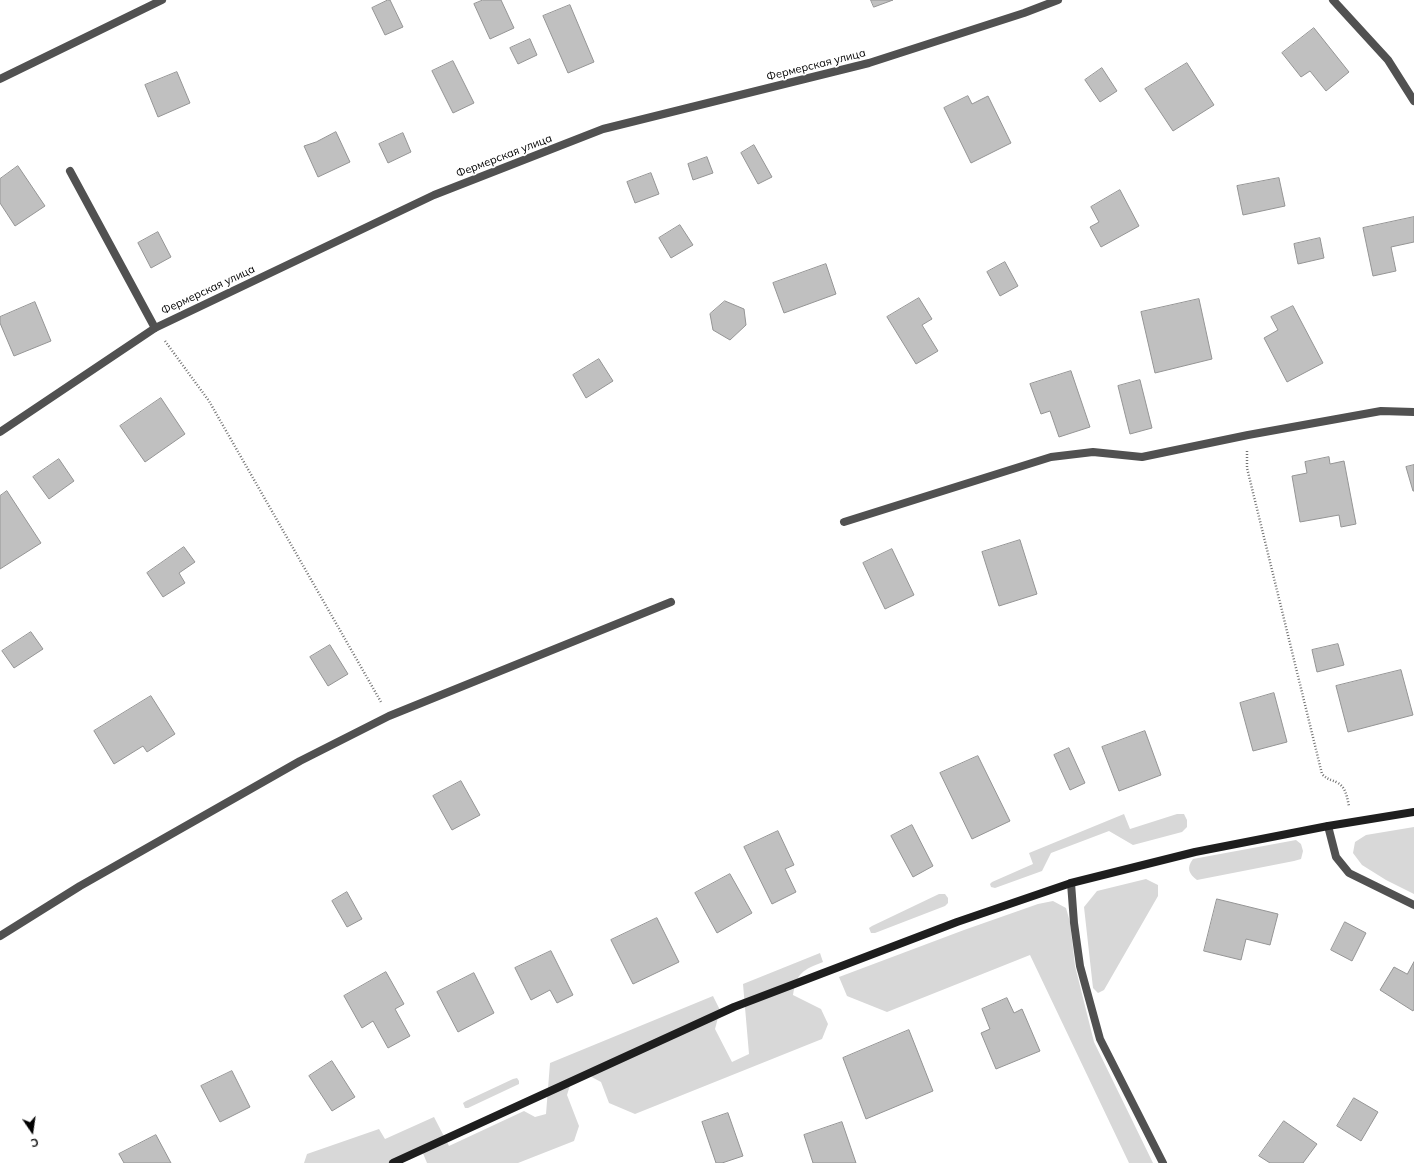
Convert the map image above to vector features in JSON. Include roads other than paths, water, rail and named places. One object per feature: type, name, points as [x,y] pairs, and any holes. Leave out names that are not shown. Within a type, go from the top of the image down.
[{"type":"street","points":[[0,79],[150,3],[162,0]]},
{"type":"street","name":"Фермерская улица","points":[[0,432],[155,328],[434,195],[603,129],[869,63],[1024,13],[1058,0]]},
{"type":"street","points":[[1333,0],[1388,60],[1414,101]]},
{"type":"street","points":[[70,171],[155,328]]},
{"type":"street","points":[[844,522],[1052,457],[1093,452],[1142,457],[1248,435],[1381,411],[1414,412]]},
{"type":"street","points":[[0,936],[87,882],[300,761],[389,716],[671,602]]},
{"type":"street","points":[[396,1162],[734,1007],[957,922],[1071,883],[1195,852],[1328,826],[1414,812]]},
{"type":"street","points":[[1328,826],[1336,856],[1350,873],[1414,905]]},
{"type":"street","points":[[1071,883],[1074,923],[1080,966],[1100,1039],[1163,1163]]}]
